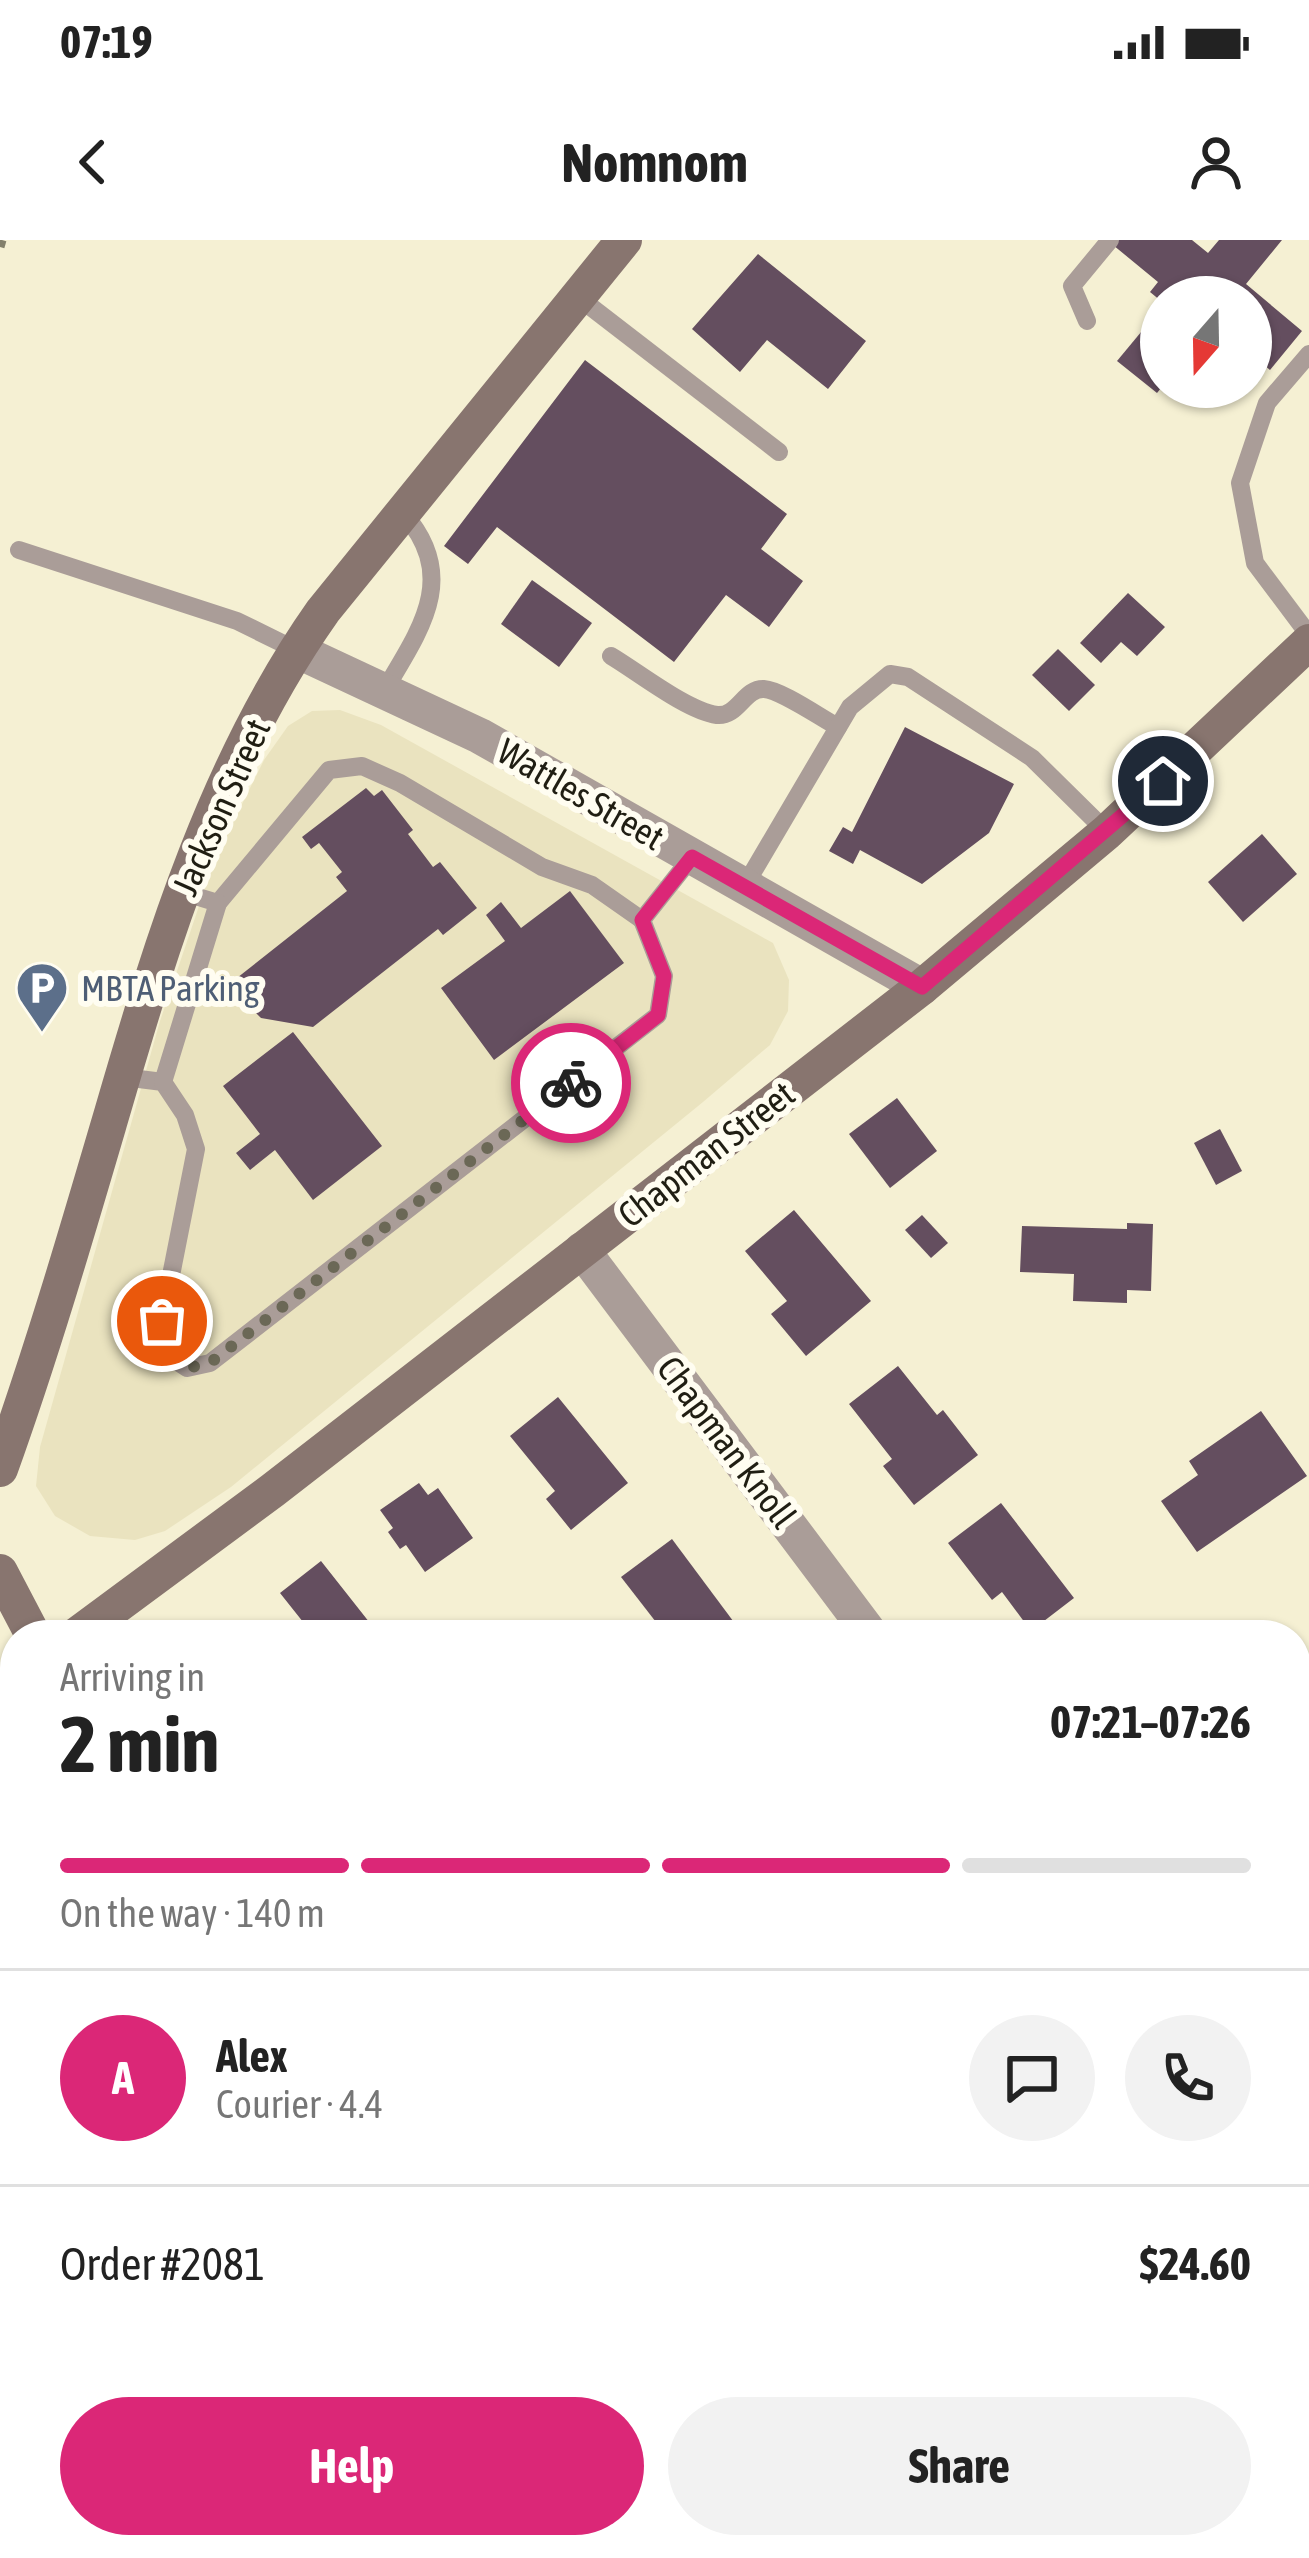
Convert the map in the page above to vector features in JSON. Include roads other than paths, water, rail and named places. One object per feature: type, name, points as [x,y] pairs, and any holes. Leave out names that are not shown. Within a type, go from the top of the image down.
[{"type":"main road","name":"Jackson Street","points":[[0,1469],[182,892],[204,832],[253,729],[296,650],[624,240]]},
{"type":"main road","name":"Chapman Street","points":[[96,1620],[273,1490],[922,987],[1107,832],[1309,639]]},
{"type":"main road","points":[[0,1573],[25,1620]]},
{"type":"street","name":"Wattles Street","points":[[296,650],[480,736],[922,987]]},
{"type":"street","name":"Chapman Knoll","points":[[582,1250],[860,1620]]},
{"type":"lane","points":[[1087,321],[1072,286],[1110,240]]},
{"type":"lane","points":[[578,297],[779,452]]},
{"type":"lane","points":[[1309,354],[1267,403],[1240,483],[1255,563],[1309,639]]},
{"type":"lane","points":[[384,692],[423,625],[431,601],[424,536],[403,513]]},
{"type":"lane","points":[[19,550],[237,621],[296,650]]},
{"type":"lane","points":[[611,656],[719,716],[732,712],[753,692],[766,689],[838,727]]},
{"type":"lane","points":[[744,887],[850,707],[890,674],[908,677],[1032,758],[1107,832]]},
{"type":"lane","points":[[122,1077],[163,1082],[185,1115],[196,1149],[162,1321],[170,1358],[187,1368],[210,1363],[233,1347],[658,1015],[664,976],[642,920],[592,885],[542,867],[400,783],[362,766],[329,770],[218,903],[163,1082]]},
{"type":"lane","points":[[642,920],[692,857]]},
{"type":"lane","points":[[182,892],[218,903]]},
{"type":"railway","points":[[0,247],[2,240]]},
{"type":"place","name":"MBTA Parking","points":[[42,1034]]}]
